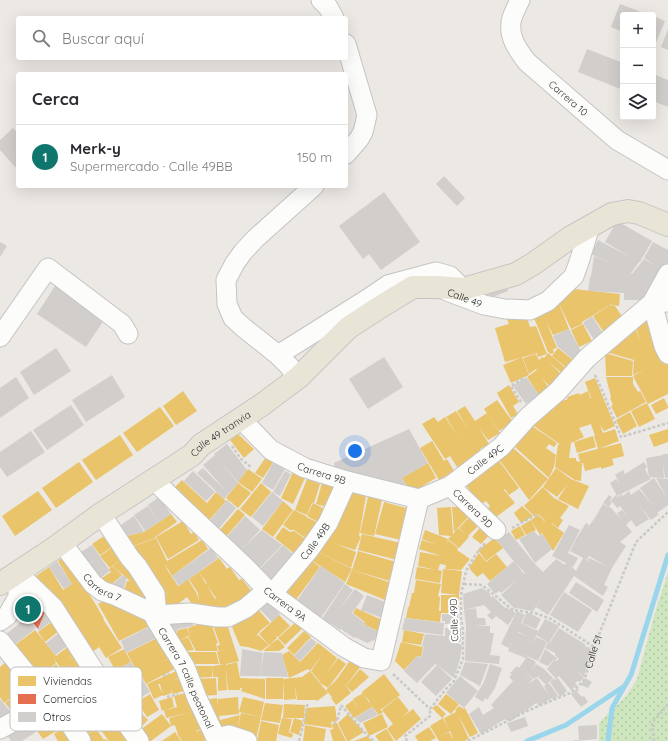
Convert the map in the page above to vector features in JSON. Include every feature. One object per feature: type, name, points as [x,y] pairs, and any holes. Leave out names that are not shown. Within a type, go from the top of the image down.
[{"type":"main road","name":"Calle 49","points":[[437,287],[463,289],[516,274],[533,264],[571,236],[612,214],[628,211],[639,213],[668,225]]},
{"type":"main road","name":"Calle 49 tranvia","points":[[9,579],[102,514],[192,455],[201,445],[264,404],[299,377],[348,328],[413,287],[437,287]]},
{"type":"street","points":[[322,0],[333,16]]},
{"type":"street","name":"Carrera 10","points":[[520,0],[512,19],[511,34],[516,48],[527,62],[617,140],[668,170]]},
{"type":"street","points":[[348,51],[367,115],[363,132],[348,151]]},
{"type":"street","points":[[299,377],[278,355],[233,318],[227,304],[226,280],[243,252],[312,188]]},
{"type":"street","name":"Calle 49","points":[[437,287],[484,305],[505,309],[530,310],[548,301],[574,276],[590,226]]},
{"type":"street","points":[[0,337],[48,268],[122,324],[128,334]]},
{"type":"street","points":[[278,355],[388,285],[436,272],[450,276],[463,289]]},
{"type":"street","points":[[668,274],[660,303],[664,346],[668,354]]},
{"type":"street","name":"Calle 49C","points":[[419,499],[450,486],[501,447],[528,417],[558,391],[587,358],[660,303]]},
{"type":"street","name":"Carrera 9B","points":[[240,419],[271,450],[305,468],[347,481],[419,499]]},
{"type":"street","name":"Carrera 9A","points":[[153,480],[245,566],[269,592],[344,647],[364,658],[380,662]]},
{"type":"street","name":"Calle 49B","points":[[157,615],[190,613],[228,617],[246,608],[269,592],[309,550],[328,523],[347,481]]},
{"type":"street","name":"Carrera 9D","points":[[450,486],[496,530]]},
{"type":"street","points":[[380,662],[419,499]]},
{"type":"street","points":[[102,514],[155,594],[157,615]]},
{"type":"street","name":"Carrera 7","points":[[62,543],[93,584],[102,591],[157,615]]},
{"type":"street","points":[[0,621],[7,616],[18,597],[9,579]]},
{"type":"street","points":[[9,579],[53,607],[92,667]]},
{"type":"street","name":"Carrera 7 calle peatonal","points":[[157,615],[155,618],[185,667],[197,698],[218,740]]},
{"type":"street","points":[[0,641],[23,667]]},
{"type":"street","points":[[0,729],[10,723]]},
{"type":"street","points":[[74,731],[81,741]]},
{"type":"street","points":[[132,731],[139,741]]},
{"type":"street","points":[[218,740],[229,735],[247,741]]},
{"type":"path","points":[[587,358],[622,437],[668,423]]},
{"type":"path","points":[[523,378],[511,386],[528,417]]},
{"type":"path","points":[[222,431],[241,459],[251,467]]},
{"type":"path","name":"Calle 51","points":[[468,741],[527,711],[570,694],[584,680],[594,647],[636,542],[668,512]]},
{"type":"path","points":[[496,530],[505,532],[538,514]]},
{"type":"path","name":"Calle 49D","points":[[407,741],[406,736],[430,716],[430,710],[454,681],[464,660],[461,595],[466,570],[476,554],[496,530]]},
{"type":"path","points":[[464,584],[482,585],[513,610],[535,613],[551,619],[594,647]]},
{"type":"path","points":[[380,662],[430,710]]},
{"type":"path","points":[[299,741],[308,702]]},
{"type":"path","points":[[654,741],[652,723],[668,704]]},
{"type":"path","points":[[334,724],[338,718],[341,705],[374,741]]},
{"type":"green space","points":[[668,572],[668,741],[599,741],[599,723],[627,695],[637,679],[654,616]]},
{"type":"building: Viviendas","points":[[574,289],[620,294],[619,306],[611,305],[613,303],[582,322],[582,324],[571,329],[556,297]]},
{"type":"building: Viviendas","points":[[558,301],[569,329],[553,335],[546,321],[557,348],[553,349],[554,353],[551,354],[548,352],[532,313]]},
{"type":"building: Viviendas","points":[[610,305],[615,306],[624,319],[605,334],[593,316]]},
{"type":"building: Viviendas","points":[[518,316],[519,320],[527,318],[530,327],[536,326],[547,354],[538,357],[538,353],[505,362],[495,328],[509,324],[507,319]]},
{"type":"building: Viviendas","points":[[653,319],[668,360],[668,394],[648,404],[633,376],[644,370],[633,375],[634,360],[606,352],[627,333],[632,349],[627,332],[636,330],[640,340],[635,324]]},
{"type":"building: Viviendas","points":[[583,324],[592,341],[579,347],[571,330]]},
{"type":"building: Viviendas","points":[[558,348],[574,361],[568,369],[552,356]]},
{"type":"building: Viviendas","points":[[548,353],[568,370],[564,375],[549,362],[565,378],[550,387],[542,378],[549,388],[539,395],[527,377],[537,370],[536,369],[529,374],[523,358],[536,354],[539,360],[542,357],[544,358]]},
{"type":"building: Viviendas","points":[[605,353],[633,361],[632,376],[606,376]]},
{"type":"building: Viviendas","points":[[522,357],[529,375],[511,383],[503,365]]},
{"type":"building: Viviendas","points":[[606,377],[633,377],[633,384],[638,392],[640,391],[646,402],[617,418],[611,406],[613,405],[610,398]]},
{"type":"building: Viviendas","points":[[595,378],[615,426],[604,431],[600,425],[603,433],[615,429],[619,441],[599,449],[621,443],[624,456],[612,459],[614,465],[601,469],[601,467],[585,471],[583,463],[580,464],[582,464],[581,481],[575,480],[555,467],[558,444],[561,445],[531,424],[556,403],[568,399],[567,397],[579,393],[580,395],[588,391],[591,398],[585,382]],"holes":[[[591,424],[598,449],[578,454],[580,462],[576,461],[576,458],[569,458],[571,443],[584,437],[579,428]]]},
{"type":"building: Viviendas","points":[[509,385],[519,402],[513,406],[518,414],[511,418],[497,393]]},
{"type":"building: Viviendas","points":[[183,391],[197,411],[176,425],[163,406]]},
{"type":"building: Viviendas","points":[[664,398],[668,408],[656,414],[651,405]]},
{"type":"building: Viviendas","points":[[497,400],[513,422],[499,431],[484,409]]},
{"type":"building: Viviendas","points":[[647,403],[655,419],[639,427],[631,411]]},
{"type":"building: Viviendas","points":[[465,406],[475,421],[487,413],[500,433],[488,440],[479,428],[489,444],[480,449],[483,454],[459,470],[450,456],[445,459],[422,424],[434,417],[438,422],[445,417],[459,438],[446,417],[456,411],[469,431],[457,411]]},
{"type":"building: Viviendas","points":[[160,407],[174,426],[137,452],[123,433]]},
{"type":"building: Viviendas","points":[[630,412],[637,426],[623,434],[616,420]]},
{"type":"building: Viviendas","points":[[532,426],[557,443],[554,447],[549,444],[546,448],[556,455],[554,467],[549,478],[515,447]]},
{"type":"building: Viviendas","points":[[668,429],[668,442],[654,447],[649,435]]},
{"type":"building: Viviendas","points":[[238,434],[254,449],[244,458],[230,440]]},
{"type":"building: Viviendas","points":[[120,435],[133,455],[96,480],[82,460]]},
{"type":"building: Viviendas","points":[[593,436],[596,447],[577,453],[574,442]]},
{"type":"building: Viviendas","points":[[432,441],[444,461],[447,459],[454,471],[439,480],[420,448]]},
{"type":"building: Viviendas","points":[[512,447],[548,479],[529,500],[498,458]]},
{"type":"building: Viviendas","points":[[266,457],[274,461],[263,478],[255,473]]},
{"type":"building: Viviendas","points":[[499,461],[519,488],[509,495],[505,489],[504,490],[515,503],[492,520],[485,511],[490,506],[486,501],[475,508],[474,496],[465,484]]},
{"type":"building: Viviendas","points":[[79,462],[93,482],[56,508],[42,488]]},
{"type":"building: Viviendas","points":[[428,463],[436,478],[411,493],[402,478]]},
{"type":"building: Viviendas","points":[[556,468],[571,479],[589,486],[578,509],[558,499],[567,485],[557,497],[543,487]]},
{"type":"building: Viviendas","points":[[248,469],[262,479],[252,492],[238,482]]},
{"type":"building: Viviendas","points":[[293,472],[305,478],[293,504],[281,498]]},
{"type":"building: Viviendas","points":[[307,479],[320,484],[314,503],[312,503],[307,515],[295,510]]},
{"type":"building: Viviendas","points":[[182,480],[207,503],[216,492],[226,501],[207,523],[186,506],[189,501],[186,505],[171,491]]},
{"type":"building: Viviendas","points":[[238,483],[251,493],[238,508],[226,498]]},
{"type":"building: Viviendas","points":[[261,483],[271,492],[251,517],[240,509]]},
{"type":"building: Viviendas","points":[[322,483],[336,488],[330,508],[316,504]]},
{"type":"building: Viviendas","points":[[543,487],[554,498],[569,506],[560,518],[563,520],[558,528],[553,523],[552,524],[564,533],[553,551],[542,533],[540,535],[531,520],[538,515],[544,520],[543,522],[545,520],[538,514],[535,517],[524,506]]},
{"type":"building: Viviendas","points":[[38,491],[52,510],[15,536],[2,516]]},
{"type":"building: Viviendas","points":[[350,491],[366,496],[359,536],[361,537],[355,550],[336,544],[356,552],[351,568],[314,550]]},
{"type":"building: Viviendas","points":[[368,497],[382,500],[374,536],[360,533]]},
{"type":"building: Viviendas","points":[[283,501],[293,510],[273,537],[262,529]]},
{"type":"building: Viviendas","points":[[384,502],[410,509],[401,540],[375,534]]},
{"type":"building: Viviendas","points":[[313,503],[327,510],[320,523],[307,516]]},
{"type":"building: Viviendas","points":[[522,506],[533,516],[521,523],[514,513]]},
{"type":"building: Viviendas","points":[[451,507],[453,534],[458,528],[466,535],[459,528],[475,511],[484,520],[468,536],[469,537],[459,548],[448,539],[451,536],[439,535],[437,508]]},
{"type":"building: Viviendas","points":[[452,507],[462,507],[471,514],[454,532]]},
{"type":"building: Viviendas","points":[[238,509],[245,515],[225,538],[218,532]]},
{"type":"building: Viviendas","points":[[294,510],[319,523],[308,540],[294,530],[290,530],[283,525]]},
{"type":"building: Viviendas","points":[[171,514],[177,522],[155,538],[125,549],[118,538],[144,532]]},
{"type":"building: Viviendas","points":[[531,520],[536,530],[526,535],[521,526]]},
{"type":"building: Viviendas","points":[[183,521],[191,534],[194,532],[199,540],[168,559],[156,537]]},
{"type":"building: Viviendas","points":[[484,523],[493,531],[481,544],[472,537]]},
{"type":"building: Viviendas","points":[[520,526],[525,535],[516,540],[511,531]]},
{"type":"building: Viviendas","points":[[283,527],[290,532],[294,531],[308,541],[296,555],[275,538]]},
{"type":"building: Viviendas","points":[[425,530],[448,539],[445,546],[448,540],[458,548],[457,550],[470,559],[461,570],[445,569],[446,565],[440,564],[438,570],[442,571],[440,583],[415,579],[417,567],[436,570],[418,566],[420,552],[441,556],[419,549],[422,540],[437,545],[422,539]]},
{"type":"building: Viviendas","points":[[107,534],[115,545],[100,555],[92,544]]},
{"type":"building: Viviendas","points":[[362,534],[401,543],[397,560],[358,550]]},
{"type":"building: Viviendas","points":[[156,538],[167,561],[202,540],[208,549],[172,576],[165,564],[168,571],[178,586],[188,579],[197,594],[199,601],[198,593],[189,579],[199,572],[219,558],[227,569],[230,567],[239,580],[242,579],[253,593],[234,608],[209,611],[207,605],[209,604],[195,609],[187,597],[169,611],[157,601],[172,590],[160,598],[134,557],[142,553],[130,558],[126,549]],"holes":[[[207,585],[216,598],[215,599]]]},
{"type":"building: Viviendas","points":[[495,538],[503,548],[486,561],[478,550]]},
{"type":"building: Viviendas","points":[[117,544],[135,565],[128,572],[135,566],[152,606],[122,598],[127,581],[130,581],[113,566],[123,557],[110,568],[100,556]]},
{"type":"building: Viviendas","points":[[314,550],[352,569],[345,582],[308,558]]},
{"type":"building: Viviendas","points":[[358,551],[396,562],[390,581],[352,570]]},
{"type":"building: Viviendas","points":[[479,553],[486,562],[496,554],[507,567],[490,581],[483,573],[477,577],[469,568]]},
{"type":"building: Viviendas","points":[[65,556],[122,648],[106,658],[99,647],[87,656],[36,576],[49,567],[63,590],[72,584],[58,561]]},
{"type":"building: Viviendas","points":[[308,558],[320,567],[295,601],[284,593]]},
{"type":"building: Viviendas","points":[[113,566],[122,575],[104,591],[96,582],[111,572],[109,569]]},
{"type":"building: Viviendas","points":[[443,569],[462,571],[459,595],[441,593]]},
{"type":"building: Viviendas","points":[[352,570],[389,582],[385,600],[346,584]]},
{"type":"building: Viviendas","points":[[416,580],[441,584],[438,596],[440,597],[439,611],[441,611],[441,595],[459,595],[459,613],[441,613],[440,622],[406,618],[412,593],[414,593]]},
{"type":"building: Viviendas","points":[[107,599],[156,623],[119,641],[98,604]]},
{"type":"building: Viviendas","points":[[255,606],[270,623],[256,636],[258,635],[269,645],[261,651],[240,646],[232,627]]},
{"type":"building: Viviendas","points":[[356,608],[384,621],[379,632],[364,624],[365,622],[353,613]]},
{"type":"building: Viviendas","points":[[279,615],[290,626],[278,637],[276,636],[277,638],[269,645],[259,634]]},
{"type":"building: Viviendas","points":[[57,618],[64,627],[45,642],[38,632]]},
{"type":"building: Viviendas","points":[[225,618],[239,661],[226,665],[237,662],[240,678],[265,679],[265,699],[241,691],[242,688],[240,688],[240,690],[228,690],[226,668],[227,690],[218,691],[218,677],[213,677],[213,667],[212,677],[190,678],[190,666],[213,666],[224,664],[220,664],[217,646],[220,645],[212,622]]},
{"type":"building: Viviendas","points":[[210,620],[218,643],[216,644],[218,651],[196,651],[188,636],[190,635],[188,628]]},
{"type":"building: Viviendas","points":[[296,622],[302,629],[285,645],[278,638]]},
{"type":"building: Viviendas","points":[[187,628],[190,635],[180,640],[188,637],[194,650],[186,650],[180,653],[175,636],[178,630]]},
{"type":"building: Viviendas","points":[[35,630],[56,656],[73,643],[79,651],[67,660],[79,652],[89,667],[60,667],[53,658],[56,663],[51,667],[25,667],[10,649]]},
{"type":"building: Viviendas","points":[[404,630],[424,634],[421,645],[402,642]]},
{"type":"building: Viviendas","points":[[304,631],[311,637],[294,655],[287,648]]},
{"type":"building: Viviendas","points":[[163,635],[175,654],[158,664],[174,655],[180,666],[146,684],[142,677],[142,667],[134,667],[127,653]]},
{"type":"building: Viviendas","points":[[278,639],[285,647],[279,651],[263,651],[269,646],[271,647],[269,645]]},
{"type":"building: Viviendas","points":[[401,642],[423,647],[421,657],[417,656],[404,670],[395,661]]},
{"type":"building: Viviendas","points":[[318,643],[337,658],[326,675],[338,658],[346,664],[328,688],[320,683],[311,671],[324,652],[310,671],[308,669],[289,678],[282,655],[289,651],[300,662]]},
{"type":"building: Viviendas","points":[[124,649],[131,662],[121,667],[113,667],[108,657]]},
{"type":"building: Viviendas","points":[[185,652],[216,652],[219,664],[185,664]]},
{"type":"building: Viviendas","points":[[12,657],[20,667],[10,667],[10,699],[4,703],[0,697],[0,667]]},
{"type":"building: Viviendas","points":[[351,659],[360,667],[345,687],[346,686],[351,693],[336,705],[326,690],[337,679]]},
{"type":"building: Viviendas","points":[[183,668],[185,676],[171,681],[188,676],[191,689],[173,694],[171,688],[172,693],[154,699],[147,684]]},
{"type":"building: Viviendas","points":[[360,669],[369,677],[352,692],[346,686]]},
{"type":"building: Viviendas","points":[[310,671],[328,693],[317,701],[297,700],[295,685],[296,699],[284,700],[283,679],[302,677]]},
{"type":"building: Viviendas","points":[[384,674],[400,695],[380,709],[383,712],[379,715],[362,692]]},
{"type":"building: Viviendas","points":[[216,678],[217,695],[195,696],[194,679]]},
{"type":"building: Viviendas","points":[[266,678],[283,678],[283,699],[266,699]]},
{"type":"building: Viviendas","points":[[193,691],[201,729],[196,732],[209,726],[213,737],[204,741],[182,741],[178,735],[175,725],[171,726],[169,718],[191,712],[166,718],[159,701],[172,697],[174,707],[166,710],[177,707],[174,696]]},
{"type":"building: Viviendas","points":[[363,693],[372,707],[354,718],[345,706],[353,700],[359,709],[353,699]]},
{"type":"building: Viviendas","points":[[150,694],[159,710],[147,717],[142,710],[142,699]]},
{"type":"building: Viviendas","points":[[446,694],[459,704],[451,714],[438,704]]},
{"type":"building: Viviendas","points":[[238,697],[239,714],[219,716],[220,720],[240,715],[237,730],[216,735],[203,700],[217,698],[218,705],[218,699]]},
{"type":"building: Viviendas","points":[[243,697],[264,702],[261,717],[239,712]]},
{"type":"building: Viviendas","points":[[398,697],[409,711],[401,718],[413,709],[421,719],[396,741],[387,729],[393,724],[382,710]]},
{"type":"building: Viviendas","points":[[10,700],[10,709],[5,703]]},
{"type":"building: Viviendas","points":[[265,703],[283,705],[280,723],[261,720]]},
{"type":"building: Viviendas","points":[[284,704],[305,705],[304,718],[283,718]]},
{"type":"building: Viviendas","points":[[437,705],[446,714],[442,718],[432,708]]},
{"type":"building: Viviendas","points":[[335,706],[337,721],[331,722],[332,728],[304,724],[306,708]]},
{"type":"building: Viviendas","points":[[459,706],[464,709],[465,708],[478,733],[470,737],[458,715],[469,739],[464,741],[439,741],[430,726],[443,718],[448,728],[444,718],[456,712],[455,710]]},
{"type":"building: Viviendas","points":[[241,713],[261,717],[256,739],[236,735]]},
{"type":"building: Viviendas","points":[[142,714],[148,720],[142,726]]},
{"type":"building: Viviendas","points":[[162,714],[171,726],[151,741],[141,741],[136,733],[142,731],[142,729]]},
{"type":"building: Viviendas","points":[[348,714],[364,732],[347,741],[338,723]]},
{"type":"building: Viviendas","points":[[382,714],[388,727],[369,736],[363,723]]},
{"type":"building: Viviendas","points":[[282,718],[292,719],[288,732],[293,734],[292,738],[278,734]]},
{"type":"building: Viviendas","points":[[294,718],[303,721],[299,735],[290,732]]},
{"type":"building: Viviendas","points":[[261,721],[279,725],[276,741],[257,741]]},
{"type":"building: Viviendas","points":[[337,723],[346,741],[333,741],[330,730],[333,729],[332,724]]},
{"type":"building: Viviendas","points":[[305,725],[326,729],[324,741],[303,741]]},
{"type":"building: Viviendas","points":[[429,727],[436,738],[430,741],[418,741],[415,736]]},
{"type":"building: Viviendas","points":[[386,729],[394,741],[379,741],[375,736]]},
{"type":"building: Viviendas","points":[[37,731],[56,731],[43,739]]},
{"type":"building: Viviendas","points":[[59,731],[72,731],[76,736],[68,741],[58,741],[54,734]]},
{"type":"building: Viviendas","points":[[76,731],[93,731],[81,738]]},
{"type":"building: Viviendas","points":[[93,731],[97,731],[104,740],[106,739],[108,741],[83,741],[81,739]]},
{"type":"building: Viviendas","points":[[101,731],[131,731],[134,736],[127,741],[109,741]]},
{"type":"building: Viviendas","points":[[175,732],[181,741],[162,741]]},
{"type":"building: Viviendas","points":[[367,736],[372,741],[354,741]]},
{"type":"building: Comercios","points":[[35,595],[46,610],[38,629],[23,611]]},
{"type":"building: Otros","points":[[620,4],[641,12],[620,12],[620,31],[611,27]]},
{"type":"building: Otros","points":[[656,17],[665,21],[656,43]]},
{"type":"building: Otros","points":[[668,29],[668,50],[661,47]]},
{"type":"building: Otros","points":[[587,49],[620,62],[620,89],[578,72]]},
{"type":"building: Otros","points":[[656,75],[668,80],[668,107],[656,102]]},
{"type":"building: Otros","points":[[13,128],[16,132],[16,168],[0,150],[0,140]]},
{"type":"building: Otros","points":[[444,176],[465,198],[457,206],[436,184]]},
{"type":"building: Otros","points":[[384,192],[420,242],[381,270],[369,254],[363,259],[339,226]]},
{"type":"building: Otros","points":[[617,221],[652,241],[640,262],[631,273],[632,274],[644,259],[658,267],[644,258],[653,242],[668,250],[668,262],[644,300],[624,300],[624,293],[588,291],[594,256],[616,266],[591,254],[598,240],[634,259],[605,242]]},
{"type":"building: Otros","points":[[0,242],[7,246],[0,257]]},
{"type":"building: Otros","points":[[504,282],[508,291],[490,298],[486,289]]},
{"type":"building: Otros","points":[[55,286],[104,320],[86,347],[37,314]]},
{"type":"building: Otros","points":[[592,316],[604,335],[595,341],[583,323]]},
{"type":"building: Otros","points":[[569,329],[583,355],[576,362],[557,346],[553,336]]},
{"type":"building: Otros","points":[[56,348],[71,371],[34,395],[20,372]]},
{"type":"building: Otros","points":[[384,357],[403,387],[368,409],[349,379]]},
{"type":"building: Otros","points":[[112,375],[125,397],[86,422],[72,400]]},
{"type":"building: Otros","points":[[16,377],[29,398],[0,418],[0,388]]},
{"type":"building: Otros","points":[[526,377],[539,395],[526,404],[513,386]]},
{"type":"building: Otros","points":[[71,405],[84,425],[47,450],[33,430]]},
{"type":"building: Otros","points":[[409,429],[428,463],[402,478],[406,485],[401,489],[335,468],[334,463]]},
{"type":"building: Otros","points":[[31,431],[45,452],[7,477],[0,467],[0,452]]},
{"type":"building: Otros","points":[[227,444],[247,470],[238,482],[218,459],[238,483],[224,499],[197,473],[203,468],[227,492],[203,465]]},
{"type":"building: Otros","points":[[668,454],[668,478],[665,478],[663,463],[664,478],[649,477],[646,458]]},
{"type":"building: Otros","points":[[644,462],[647,467],[645,469],[651,479],[617,496],[610,483],[616,479],[620,484],[615,475],[623,470],[625,474]]},
{"type":"building: Otros","points":[[273,463],[285,469],[273,490],[262,483]]},
{"type":"building: Otros","points":[[193,471],[215,492],[206,501],[184,481]]},
{"type":"building: Otros","points":[[285,471],[291,474],[280,496],[273,492]]},
{"type":"building: Otros","points":[[654,478],[667,498],[656,478],[668,479],[668,505],[657,513],[659,514],[651,520],[639,505],[649,519],[636,527],[631,520],[626,525],[632,532],[620,542],[626,546],[612,568],[604,585],[608,587],[603,596],[574,576],[548,615],[536,607],[550,586],[533,611],[515,609],[501,595],[517,580],[501,593],[499,591],[495,594],[487,584],[514,561],[497,540],[509,532],[543,572],[556,559],[565,565],[566,563],[552,556],[569,525],[580,530],[568,553],[578,558],[573,567],[571,566],[576,571],[583,558],[588,561],[589,558],[608,567],[589,556],[587,560],[570,551],[586,523],[589,525],[587,529],[603,504],[611,508],[622,520],[617,513],[622,510],[628,517],[620,506],[617,508],[611,500],[616,495],[618,497],[622,494],[623,496],[629,491],[631,495],[639,489],[653,506],[640,488]],"holes":[[[515,562],[525,573],[524,574]]]},
{"type":"building: Otros","points":[[272,492],[283,501],[263,526],[252,517]]},
{"type":"building: Otros","points":[[609,495],[612,497],[609,501],[610,500],[612,502],[609,507],[603,503]]},
{"type":"building: Otros","points":[[159,497],[171,514],[159,522],[148,505]]},
{"type":"building: Otros","points":[[227,500],[236,508],[217,531],[208,523]]},
{"type":"building: Otros","points":[[148,506],[159,522],[145,531],[134,515]]},
{"type":"building: Otros","points":[[134,516],[144,532],[120,537],[115,529]]},
{"type":"building: Otros","points":[[245,516],[260,530],[243,548],[262,530],[282,545],[259,569],[227,537]]},
{"type":"building: Otros","points":[[534,531],[538,536],[542,534],[552,549],[535,563],[519,539]]},
{"type":"building: Otros","points":[[92,545],[110,571],[95,582],[85,568],[94,561],[84,567],[76,555]]},
{"type":"building: Otros","points":[[283,545],[295,556],[271,580],[260,569]]},
{"type":"building: Otros","points":[[211,548],[218,558],[179,586],[172,576]]},
{"type":"building: Otros","points":[[57,561],[72,584],[64,589],[49,567]]},
{"type":"building: Otros","points":[[321,566],[345,583],[320,619],[296,602]]},
{"type":"building: Otros","points":[[123,575],[127,578],[121,598],[106,590]]},
{"type":"building: Otros","points":[[576,582],[604,600],[597,612],[569,593]]},
{"type":"building: Otros","points":[[345,584],[353,590],[338,611],[355,589],[364,596],[352,613],[365,623],[364,624],[380,633],[377,639],[367,643],[355,637],[354,638],[341,629],[344,624],[340,630],[330,623],[329,625],[321,620]]},
{"type":"building: Otros","points":[[482,588],[490,593],[491,598],[493,596],[505,608],[506,607],[516,613],[508,625],[496,616],[492,620],[487,615],[491,612],[484,605],[464,610],[463,594]]},
{"type":"building: Otros","points":[[564,592],[592,610],[578,632],[550,615]]},
{"type":"building: Otros","points":[[367,595],[388,603],[382,618],[361,610]]},
{"type":"building: Otros","points":[[264,598],[280,614],[272,622],[256,605]]},
{"type":"building: Otros","points":[[48,605],[56,617],[39,631],[38,629]]},
{"type":"building: Otros","points":[[476,608],[477,618],[485,618],[486,625],[474,626],[490,626],[490,633],[494,633],[490,655],[500,656],[499,664],[465,661],[466,626],[464,610]]},
{"type":"building: Otros","points":[[517,611],[525,615],[521,623],[538,631],[531,647],[536,637],[547,642],[538,661],[523,654],[536,662],[532,670],[536,664],[544,669],[553,678],[546,684],[549,683],[558,696],[553,700],[552,698],[539,706],[536,703],[511,721],[509,719],[507,721],[505,719],[481,734],[469,714],[479,707],[483,715],[494,708],[491,705],[513,681],[509,677],[512,675],[510,673],[517,666],[519,668],[526,658],[508,651],[517,632],[509,648],[501,644]],"holes":[[[522,670],[534,679],[540,675],[538,677],[546,685],[544,686],[549,695],[537,678],[528,684],[533,679]]]},
{"type":"building: Otros","points":[[527,612],[541,619],[536,629],[522,623]]},
{"type":"building: Otros","points":[[442,614],[458,614],[459,623],[445,624],[445,621],[442,621]]},
{"type":"building: Otros","points":[[191,616],[193,626],[178,629],[174,635],[157,618]]},
{"type":"building: Otros","points":[[27,617],[36,628],[12,647],[3,637]]},
{"type":"building: Otros","points":[[405,618],[444,623],[443,635],[402,630]]},
{"type":"building: Otros","points":[[545,619],[559,626],[549,643],[536,635]]},
{"type":"building: Otros","points":[[157,623],[162,635],[126,653],[121,641]]},
{"type":"building: Otros","points":[[445,628],[461,628],[461,642],[454,642],[462,645],[460,659],[454,678],[435,664],[417,683],[404,671],[417,656],[421,658],[425,634],[445,636]]},
{"type":"building: Otros","points":[[559,628],[586,645],[584,646],[591,648],[584,677],[575,669],[584,678],[580,682],[578,681],[575,683],[577,685],[571,690],[559,676],[556,679],[547,669],[554,660],[556,661],[559,659],[555,653],[545,648],[548,642],[550,643]]},
{"type":"building: Otros","points":[[64,629],[74,641],[55,655],[46,643]]},
{"type":"building: Otros","points":[[311,638],[317,643],[300,661],[294,656]]},
{"type":"building: Otros","points":[[242,649],[263,653],[260,676],[240,676]]},
{"type":"building: Otros","points":[[545,649],[557,658],[556,660],[554,659],[548,666],[539,662]]},
{"type":"building: Otros","points":[[264,652],[282,653],[288,677],[260,676]]},
{"type":"building: Otros","points":[[131,662],[134,667],[122,667]]},
{"type":"building: Otros","points":[[465,662],[488,664],[480,686],[460,675]]},
{"type":"building: Otros","points":[[490,664],[502,668],[495,688],[487,700],[485,698],[483,702],[475,697],[484,682]]},
{"type":"building: Otros","points":[[437,665],[452,679],[436,696],[421,682]]},
{"type":"building: Otros","points":[[460,676],[478,691],[464,708],[446,693]]},
{"type":"building: Otros","points":[[142,678],[150,692],[142,697]]},
{"type":"building: Otros","points":[[554,678],[555,680],[558,678],[567,691],[560,697],[550,682]]},
{"type":"building: Otros","points":[[585,678],[592,682],[588,688],[581,685]]},
{"type":"building: Otros","points":[[578,688],[579,690],[577,692],[582,697],[584,696],[588,702],[581,707],[571,694]]},
{"type":"building: Otros","points":[[0,699],[10,711],[10,717],[0,724]]},
{"type":"building: Otros","points":[[372,707],[378,715],[360,723],[355,718]]},
{"type":"building: Otros","points":[[525,717],[528,726],[511,732],[507,723]]},
{"type":"building: Otros","points":[[597,725],[597,739],[574,741],[579,740],[578,726]]},
{"type":"building: Otros","points":[[10,729],[10,731],[36,732],[22,741],[11,741],[5,732]]},
{"type":"waterway","points":[[608,741],[612,708],[631,675],[668,555]]},
{"type":"waterway","points":[[527,741],[566,725],[623,687]]},
{"type":"place","name":"Merk-y","points":[[28,609]]}]
